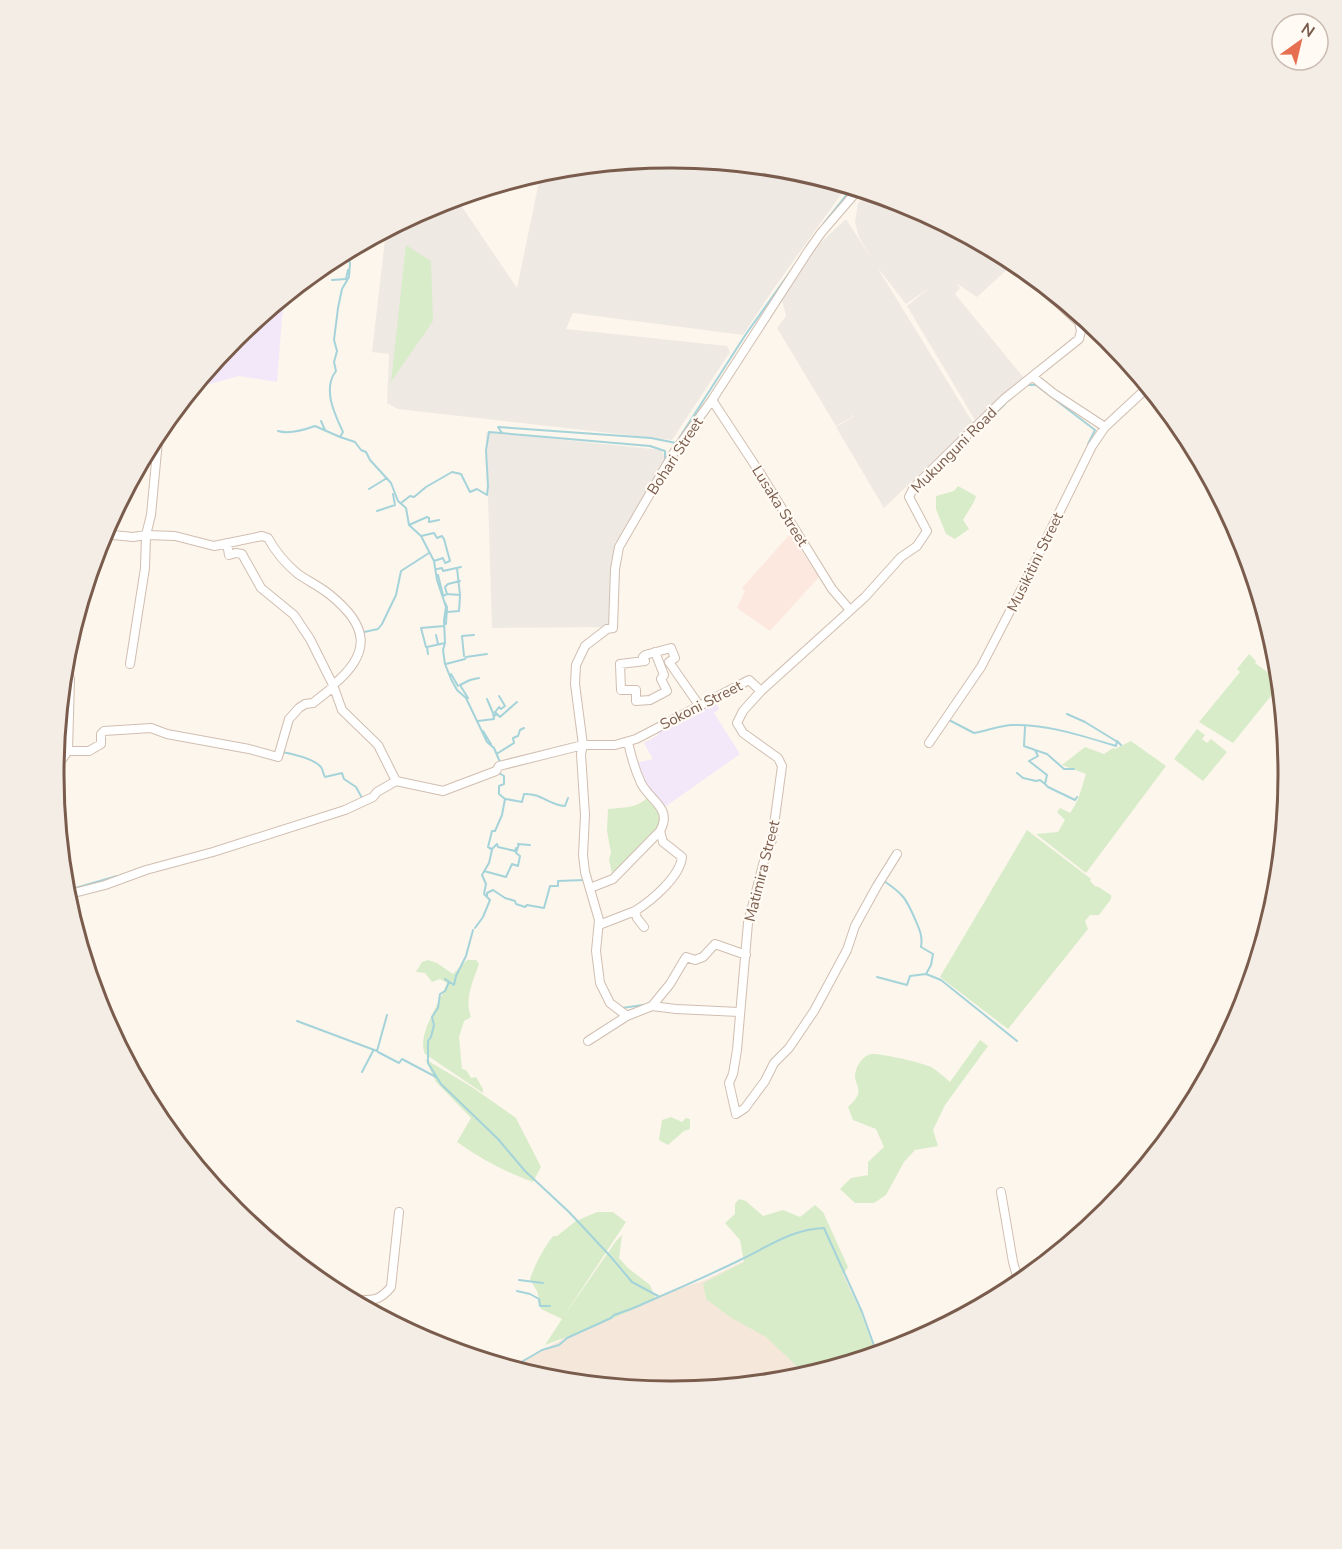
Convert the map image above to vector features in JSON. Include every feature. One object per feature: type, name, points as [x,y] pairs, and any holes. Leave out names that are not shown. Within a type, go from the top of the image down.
[{"type":"street","name":"Bohari Street","points":[[583,745],[575,684],[576,665],[585,646],[607,629],[613,628],[615,569],[619,547],[674,454],[712,400],[815,241],[853,196]]},
{"type":"street","points":[[1080,327],[1079,339],[1034,377],[1053,393],[1105,427]]},
{"type":"street","name":"Mukunguni Road","points":[[850,610],[865,597],[900,557],[917,546],[927,531],[912,506],[910,493],[1014,390],[1034,377]]},
{"type":"street","name":"Musikitini Street","points":[[929,743],[981,666],[1092,446],[1105,427],[1142,393]]},
{"type":"street","name":"Lusaka Street","points":[[712,400],[825,579],[850,610]]},
{"type":"street","points":[[130,664],[145,568],[146,535],[151,515],[157,454]]},
{"type":"street","points":[[68,751],[88,752],[101,744],[101,734],[104,730],[152,728],[167,734],[249,749],[278,757],[289,719],[299,708],[313,703],[342,677],[360,651],[362,642],[358,625],[329,594],[297,573],[273,548],[268,538],[262,536],[214,546],[175,536],[114,535]]},
{"type":"street","points":[[227,543],[229,555],[242,554],[261,588],[294,615],[310,639],[342,710],[378,745],[396,781]]},
{"type":"street","name":"Sokoni Street","points":[[627,742],[748,680],[761,691],[777,680],[850,610]]},
{"type":"street","points":[[655,652],[664,675],[661,679],[667,691],[650,700],[636,701],[636,690],[621,690],[620,664],[645,661],[644,656],[655,652],[671,648],[675,658],[669,662],[699,705]]},
{"type":"street","name":"Matimira Street","points":[[761,691],[743,711],[737,723],[744,733],[777,758],[782,770],[772,840],[766,853],[750,912],[734,1074],[729,1083],[736,1114],[745,1108],[765,1081],[774,1063],[789,1048],[814,1011],[847,950],[855,926],[897,854]]},
{"type":"street","points":[[65,755],[68,751],[69,701]]},
{"type":"street","points":[[76,892],[345,810],[373,797],[377,792],[396,781],[443,790],[496,771],[499,766],[583,745],[609,746],[627,742],[642,784],[663,811],[664,823],[660,831],[613,879],[590,888]]},
{"type":"street","points":[[583,745],[580,754],[585,815],[583,855],[599,925],[596,951],[600,983],[610,1003],[627,1016]]},
{"type":"street","points":[[599,925],[635,911],[654,894],[660,893],[681,864],[682,857],[663,842],[660,831]]},
{"type":"street","points":[[635,911],[644,927]]},
{"type":"street","points":[[588,1041],[627,1016],[652,1006],[670,984],[686,957],[695,960],[703,957],[715,944],[746,955]]},
{"type":"street","points":[[652,1006],[739,1012]]},
{"type":"street","points":[[1001,1192],[1016,1273]]},
{"type":"street","points":[[368,1300],[377,1300],[384,1296],[391,1287],[399,1212]]},
{"type":"shaded area","points":[[631,169],[711,169],[789,180],[842,193],[743,335],[573,313],[566,329],[727,346],[730,352],[672,440],[398,409],[387,403],[389,354],[372,352],[385,240],[461,206],[517,288],[539,183],[592,173]]},
{"type":"shaded area","points":[[862,199],[903,214],[974,249],[1007,269],[977,297],[956,283],[960,288],[955,294],[1024,378],[975,420],[907,306],[929,288],[906,304],[877,267],[973,423],[884,508],[836,427],[853,417],[852,413],[852,417],[836,426],[777,328],[786,316],[781,296],[815,248],[846,219],[871,258],[859,237],[855,222],[858,203]]},
{"type":"shaded area","points":[[284,308],[277,382],[239,376],[207,385],[242,346]]},
{"type":"shaded area","points":[[486,432],[662,450],[665,459],[629,523],[615,543],[613,627],[492,628]]},
{"type":"shaded area","points":[[790,534],[819,577],[770,631],[737,608],[745,591],[742,588]]},
{"type":"shaded area","points":[[714,698],[719,709],[714,713],[740,754],[662,809],[640,778],[635,763],[653,759],[644,743],[658,735],[655,729]]},
{"type":"shaded area","points":[[828,1228],[870,1347],[789,1369],[711,1380],[631,1380],[592,1376],[520,1361],[590,1323],[705,1280],[783,1242]]},
{"type":"green space","points":[[406,245],[431,261],[433,321],[391,382]]},
{"type":"green space","points":[[958,486],[976,496],[963,520],[969,529],[955,539],[946,534],[936,509],[936,496],[954,491]]},
{"type":"green space","points":[[1249,654],[1256,661],[1255,663],[1269,673],[1272,695],[1233,743],[1199,722],[1240,672],[1237,669]]},
{"type":"green space","points":[[1197,729],[1205,735],[1202,739],[1207,743],[1211,739],[1227,752],[1203,781],[1174,759]]},
{"type":"green space","points":[[1131,741],[1166,766],[1086,873],[1036,834],[1058,832],[1065,820],[1057,812],[1060,808],[1070,813],[1080,795],[1086,774],[1062,765],[1085,747],[1104,754]]},
{"type":"green space","points":[[648,797],[654,801],[663,822],[613,878],[609,860],[611,853],[607,831],[608,809],[634,806]]},
{"type":"green space","points":[[1027,830],[1091,879],[1090,881],[1096,887],[1111,895],[1111,899],[1099,915],[1090,915],[1085,921],[1088,929],[1008,1029],[940,977]]},
{"type":"green space","points":[[428,960],[453,974],[467,960],[476,960],[479,964],[469,997],[471,1017],[464,1021],[459,1037],[462,1069],[466,1070],[471,1078],[476,1077],[483,1093],[425,1054],[423,1046],[426,1028],[447,983],[440,979],[432,982],[425,973],[416,972],[422,962]]},
{"type":"green space","points":[[980,1040],[988,1046],[945,1105],[933,1130],[938,1146],[915,1150],[904,1162],[886,1195],[874,1203],[855,1203],[840,1189],[851,1178],[868,1175],[868,1162],[884,1147],[876,1129],[853,1120],[848,1107],[857,1096],[855,1075],[860,1062],[872,1054],[920,1063],[939,1072],[950,1082]]},
{"type":"green space","points":[[425,1059],[472,1087],[516,1118],[541,1167],[533,1182],[493,1165],[457,1142],[471,1118],[436,1082]]},
{"type":"green space","points":[[671,1117],[682,1122],[686,1118],[690,1119],[690,1129],[684,1131],[668,1145],[659,1140],[662,1120]]},
{"type":"green space","points":[[739,1199],[746,1201],[763,1216],[783,1210],[800,1217],[815,1205],[823,1212],[848,1267],[843,1275],[861,1312],[873,1346],[798,1367],[766,1337],[730,1317],[706,1299],[703,1283],[744,1262],[740,1240],[725,1223],[735,1214],[735,1204]]},
{"type":"green space","points":[[597,1212],[613,1212],[626,1222],[562,1319],[541,1309],[537,1291],[530,1279],[537,1262],[553,1236],[557,1236],[576,1221]]},
{"type":"green space","points":[[622,1235],[619,1258],[650,1285],[656,1299],[594,1327],[545,1345]]},
{"type":"waterway","points":[[824,223],[847,194]]},
{"type":"waterway","points":[[349,261],[349,277],[342,289],[338,308],[334,340],[337,351],[334,362],[336,371],[330,386],[331,402],[343,432],[340,437],[355,442],[391,483],[398,501],[406,508],[409,525],[421,536],[434,561],[437,580],[446,607],[443,650],[445,664],[457,690],[466,698],[487,742],[494,748],[500,762]]},
{"type":"waterway","points":[[502,433],[498,427],[651,438],[676,443],[746,334],[795,265]]},
{"type":"waterway","points":[[332,280],[346,279],[348,270]]},
{"type":"waterway","points":[[1027,385],[1036,385],[1095,430],[1088,444]]},
{"type":"waterway","points":[[977,431],[1005,404]]},
{"type":"waterway","points":[[321,421],[325,430]]},
{"type":"waterway","points":[[278,431],[291,432],[315,426],[340,437]]},
{"type":"waterway","points":[[401,503],[452,472],[461,474],[470,492],[477,489],[487,495],[486,450],[489,432],[650,446],[665,451],[665,460]]},
{"type":"waterway","points":[[925,481],[941,467]]},
{"type":"waterway","points":[[369,489],[387,478]]},
{"type":"waterway","points":[[377,511],[395,505],[393,494]]},
{"type":"waterway","points":[[770,497],[778,510]]},
{"type":"waterway","points":[[409,525],[427,517],[429,522],[439,520]]},
{"type":"waterway","points":[[421,536],[434,533],[437,538],[442,536],[444,539],[450,561],[445,563],[443,558],[434,561]]},
{"type":"waterway","points":[[364,632],[378,629],[382,624],[396,595],[401,571],[429,553]]},
{"type":"waterway","points":[[437,569],[442,568],[443,571],[461,567]]},
{"type":"waterway","points":[[447,594],[460,595],[457,568]]},
{"type":"waterway","points":[[438,575],[443,595]]},
{"type":"waterway","points":[[443,596],[447,594],[445,587],[448,584],[460,581]]},
{"type":"waterway","points":[[447,612],[459,611],[460,596]]},
{"type":"waterway","points":[[444,601],[447,607],[446,624]]},
{"type":"waterway","points":[[426,647],[421,628],[444,626]]},
{"type":"waterway","points":[[436,635],[438,644]]},
{"type":"waterway","points":[[464,656],[462,636],[474,635]]},
{"type":"waterway","points":[[428,654],[427,647],[445,643]]},
{"type":"waterway","points":[[446,664],[466,657],[487,654]]},
{"type":"waterway","points":[[451,674],[458,686]]},
{"type":"waterway","points":[[460,685],[479,678]]},
{"type":"waterway","points":[[460,685],[468,698]]},
{"type":"waterway","points":[[496,711],[499,707],[501,709],[505,706],[499,696]]},
{"type":"waterway","points":[[487,699],[493,713]]},
{"type":"waterway","points":[[478,721],[494,719],[493,713],[494,716],[495,712],[500,717],[517,702]]},
{"type":"waterway","points":[[1067,714],[1116,741]]},
{"type":"waterway","points":[[949,720],[974,733],[1011,725],[1038,726],[1065,731],[1116,746],[1117,741],[1121,745]]},
{"type":"waterway","points":[[1025,727],[1024,746],[1035,750],[1038,756],[1029,761],[1047,775],[1045,784],[1075,800],[1077,797]]},
{"type":"waterway","points":[[498,753],[514,743],[513,738],[518,736],[520,730],[524,728]]},
{"type":"waterway","points":[[483,731],[491,744]]},
{"type":"waterway","points":[[560,747],[572,744]]},
{"type":"waterway","points":[[1035,750],[1047,754],[1064,769],[1074,769]]},
{"type":"waterway","points":[[282,752],[313,761],[321,767],[325,777],[342,773],[344,779],[356,787],[362,798]]},
{"type":"waterway","points":[[475,928],[483,917],[490,900],[484,894],[486,884],[482,875],[489,863],[492,850],[488,847],[492,831],[495,831],[502,815],[505,799],[499,794],[499,786],[504,784],[504,776],[499,773]]},
{"type":"waterway","points":[[1017,773],[1023,778],[1040,780],[1045,784]]},
{"type":"waterway","points":[[506,799],[522,802],[524,794],[530,794],[565,806],[568,798]]},
{"type":"waterway","points":[[243,839],[258,834]]},
{"type":"waterway","points":[[490,848],[492,849],[497,844],[498,847],[515,851],[516,848]]},
{"type":"waterway","points":[[518,844],[530,845]]},
{"type":"waterway","points":[[484,871],[506,877],[512,864],[518,866],[520,856],[516,853],[519,844]]},
{"type":"waterway","points":[[75,888],[117,876]]},
{"type":"waterway","points":[[487,896],[487,893],[493,890],[515,901],[516,904],[544,908],[550,886],[558,886],[558,881],[585,880]]},
{"type":"waterway","points":[[884,881],[900,893],[906,901],[919,929],[921,947],[933,954],[926,974]]},
{"type":"waterway","points":[[473,930],[466,956],[454,985],[445,979],[449,982],[445,991],[440,994],[438,1008],[432,1017],[434,1025],[428,1041],[428,1063],[441,1084],[498,1139],[525,1171],[569,1212],[632,1282],[658,1296]]},
{"type":"waterway","points":[[877,977],[907,985],[910,976],[926,974],[941,980],[1017,1041]]},
{"type":"waterway","points":[[622,1008],[643,1005]]},
{"type":"waterway","points":[[297,1021],[377,1051],[387,1015]]},
{"type":"waterway","points":[[362,1072],[373,1051]]},
{"type":"waterway","points":[[378,1052],[399,1063],[402,1059],[436,1077]]},
{"type":"waterway","points":[[522,1362],[542,1350],[559,1345],[567,1338],[614,1315],[701,1279],[782,1239],[802,1231],[824,1228],[862,1312],[874,1346]]},
{"type":"waterway","points":[[519,1280],[543,1283]]},
{"type":"waterway","points":[[517,1291],[539,1299],[540,1306],[550,1306]]}]
